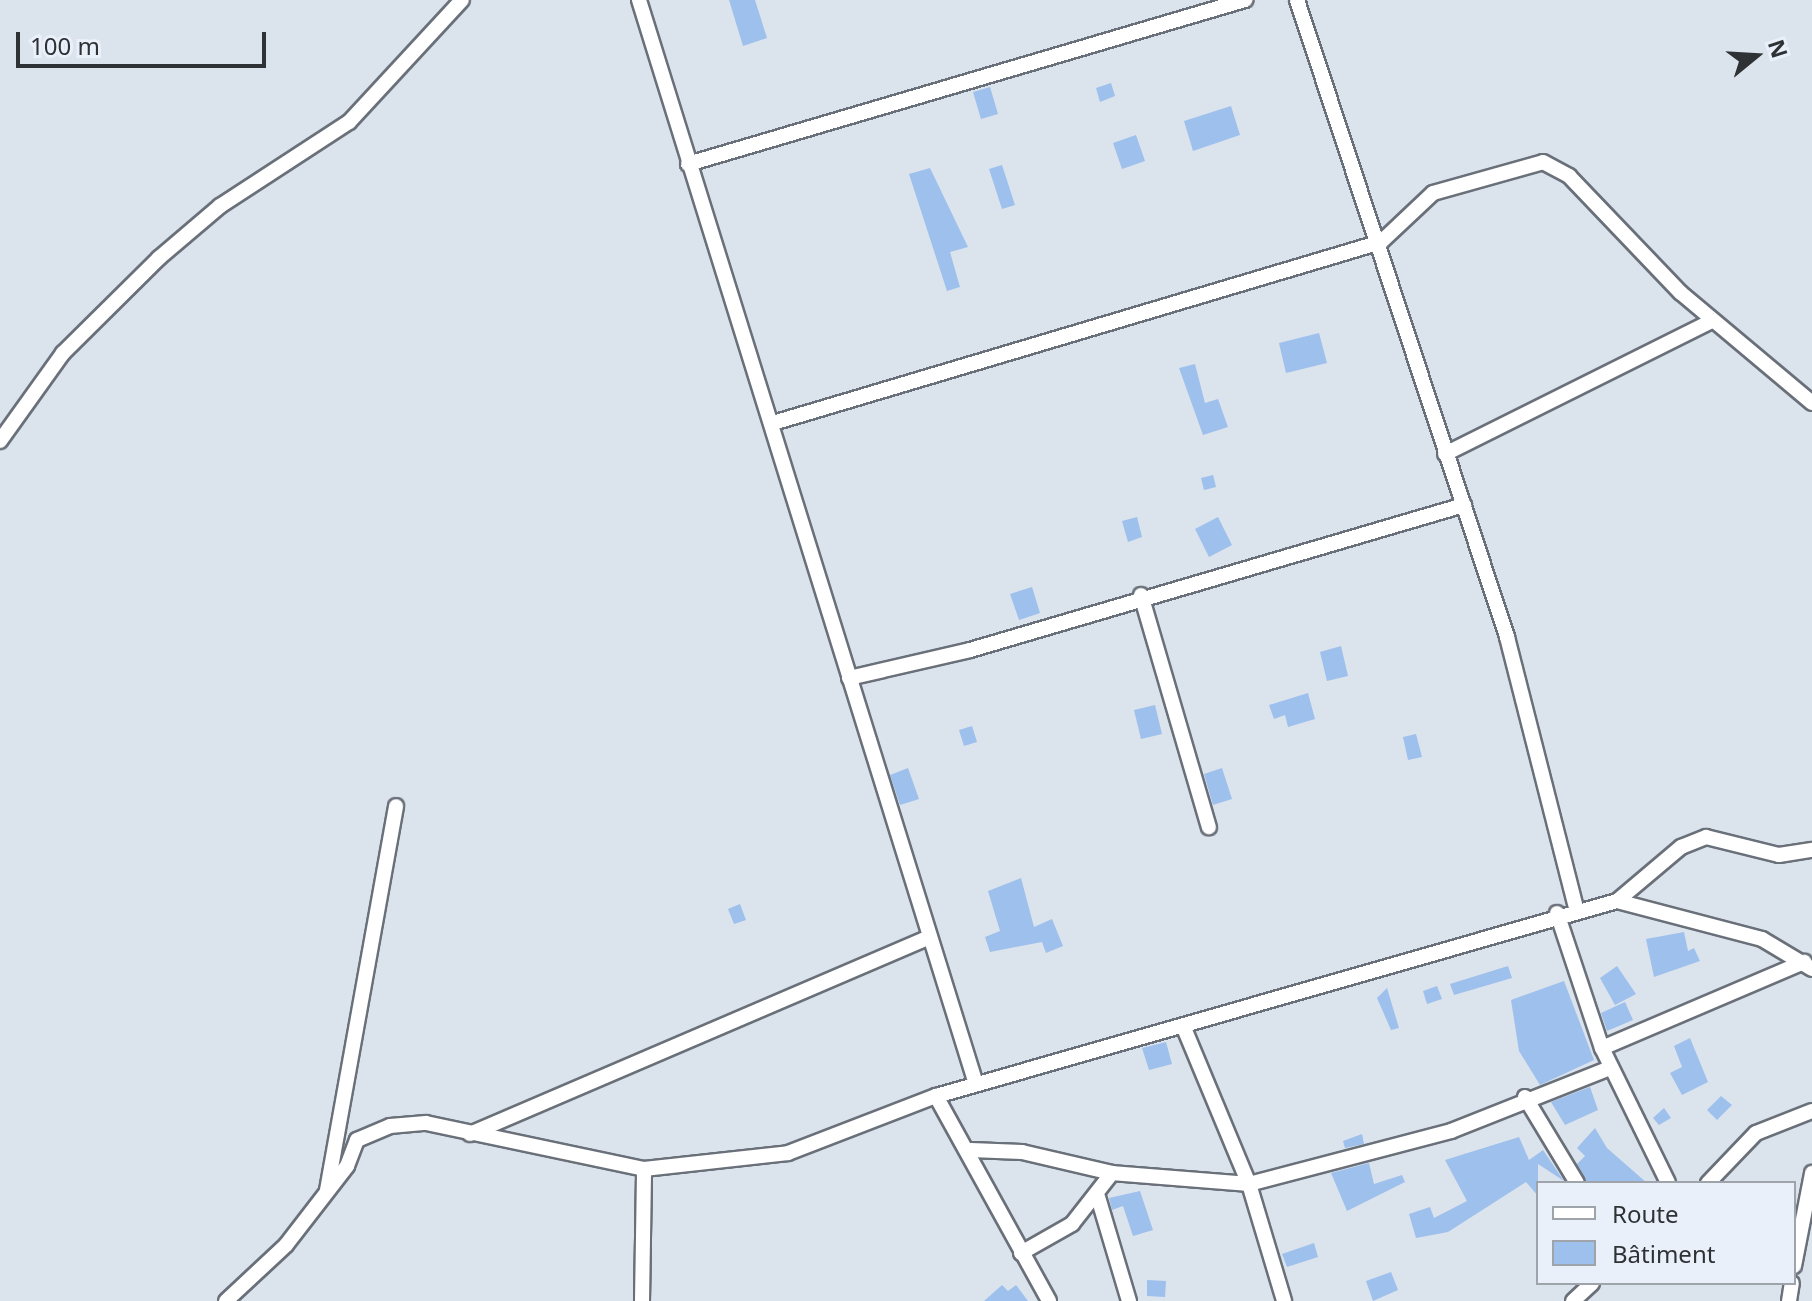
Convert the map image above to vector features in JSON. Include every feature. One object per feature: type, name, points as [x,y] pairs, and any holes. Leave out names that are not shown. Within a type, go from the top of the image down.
[{"type":"street","points":[[0,441],[63,353],[159,258],[220,206],[349,122],[462,0]]},
{"type":"street","points":[[639,0],[688,164],[773,423],[927,938],[976,1084]]},
{"type":"street","points":[[688,164],[1245,0]]},
{"type":"street","points":[[1297,0],[1381,242],[1445,454],[1507,637],[1576,908]]},
{"type":"street","points":[[773,423],[1381,242],[1433,193],[1543,162],[1569,176],[1712,321],[1812,403]]},
{"type":"street","points":[[1445,454],[1712,321]]},
{"type":"street","points":[[849,678],[970,650],[1141,595],[1464,505]]},
{"type":"street","points":[[1141,595],[1209,827]]},
{"type":"street","points":[[326,1195],[396,806]]},
{"type":"street","points":[[1617,901],[1681,847],[1706,837],[1779,855],[1812,850]]},
{"type":"street","points":[[226,1301],[326,1195],[357,1140],[390,1126],[426,1123],[644,1169],[788,1153],[936,1096],[1184,1028],[1557,913],[1617,901],[1762,939],[1808,966]]},
{"type":"street","points":[[1557,913],[1610,1068],[1667,1181]]},
{"type":"street","points":[[470,1134],[927,938]]},
{"type":"street","points":[[1602,1048],[1808,966]]},
{"type":"street","points":[[1184,1028],[1249,1184],[1284,1301]]},
{"type":"street","points":[[971,1150],[1022,1152],[1112,1173],[1249,1184],[1451,1131],[1525,1097],[1610,1068]]},
{"type":"street","points":[[936,1096],[971,1150],[1021,1253],[1049,1301]]},
{"type":"street","points":[[1525,1097],[1576,1181]]},
{"type":"street","points":[[1710,1181],[1756,1133],[1812,1111]]},
{"type":"street","points":[[642,1301],[644,1169]]},
{"type":"street","points":[[1021,1253],[1072,1224],[1098,1197],[1112,1173]]},
{"type":"street","points":[[1796,1256],[1812,1173]]},
{"type":"street","points":[[1098,1197],[1129,1301]]},
{"type":"street","points":[[1573,1301],[1590,1285]]},
{"type":"building","points":[[729,0],[755,0],[767,38],[743,46]]},
{"type":"building","points":[[1111,83],[1115,96],[1100,102],[1096,88]]},
{"type":"building","points":[[990,87],[998,114],[981,119],[973,92]]},
{"type":"building","points":[[1231,106],[1240,135],[1193,151],[1184,121]]},
{"type":"building","points":[[1136,135],[1145,161],[1122,169],[1113,143]]},
{"type":"building","points":[[1002,165],[1015,205],[1002,209],[989,169]]},
{"type":"building","points":[[930,168],[968,247],[950,252],[960,287],[947,291],[909,174]]},
{"type":"building","points":[[1319,333],[1327,363],[1286,373],[1279,343]]},
{"type":"building","points":[[1195,364],[1205,403],[1218,399],[1228,427],[1203,435],[1179,368]]},
{"type":"building","points":[[1213,475],[1216,487],[1204,490],[1201,478]]},
{"type":"building","points":[[1137,517],[1142,537],[1128,542],[1122,521]]},
{"type":"building","points":[[1218,517],[1232,545],[1209,557],[1195,529]]},
{"type":"building","points":[[1032,587],[1040,613],[1019,620],[1010,594]]},
{"type":"building","points":[[1341,646],[1348,676],[1327,681],[1320,652]]},
{"type":"building","points":[[1308,693],[1315,719],[1288,727],[1285,715],[1274,719],[1269,705]]},
{"type":"building","points":[[1155,705],[1162,734],[1141,739],[1134,710]]},
{"type":"building","points":[[972,726],[977,742],[964,746],[959,730]]},
{"type":"building","points":[[1416,734],[1422,757],[1408,760],[1403,737]]},
{"type":"building","points":[[908,768],[919,799],[900,805],[890,775]]},
{"type":"building","points":[[1222,768],[1232,799],[1213,805],[1204,774]]},
{"type":"building","points":[[1021,878],[1034,927],[1052,919],[1063,946],[1046,953],[1042,942],[990,952],[985,937],[1000,931],[988,891]]},
{"type":"building","points":[[740,904],[746,920],[734,924],[728,909]]},
{"type":"building","points":[[1684,932],[1688,951],[1694,948],[1700,961],[1654,977],[1646,939]]},
{"type":"building","points":[[1508,966],[1512,978],[1454,995],[1450,984]]},
{"type":"building","points":[[1617,966],[1636,994],[1615,1005],[1600,978]]},
{"type":"building","points":[[1564,981],[1594,1060],[1540,1085],[1519,1051],[1511,1000]]},
{"type":"building","points":[[1437,986],[1442,999],[1427,1004],[1423,991]]},
{"type":"building","points":[[1387,988],[1399,1028],[1391,1030],[1377,998]]},
{"type":"building","points":[[1625,1002],[1633,1020],[1607,1031],[1601,1013]]},
{"type":"building","points":[[1690,1038],[1708,1082],[1682,1095],[1670,1073],[1682,1067],[1674,1046]]},
{"type":"building","points":[[1166,1042],[1172,1064],[1149,1070],[1142,1048]]},
{"type":"building","points":[[1590,1087],[1598,1110],[1565,1125],[1551,1102]]},
{"type":"building","points":[[1721,1096],[1732,1105],[1717,1120],[1707,1110]]},
{"type":"building","points":[[1664,1108],[1671,1118],[1659,1125],[1653,1118]]},
{"type":"building","points":[[1595,1128],[1607,1148],[1645,1181],[1586,1181],[1577,1164],[1585,1156],[1577,1148]]},
{"type":"building","points":[[1362,1134],[1364,1144],[1345,1148],[1343,1141]]},
{"type":"building","points":[[1519,1137],[1529,1160],[1543,1150],[1564,1181],[1538,1164],[1536,1194],[1526,1182],[1448,1232],[1416,1238],[1409,1214],[1430,1207],[1434,1218],[1467,1201],[1445,1160]]},
{"type":"building","points":[[1369,1163],[1374,1184],[1402,1175],[1405,1182],[1347,1211],[1331,1173]]},
{"type":"building","points":[[1140,1191],[1153,1230],[1133,1236],[1123,1206],[1112,1210],[1109,1198]]},
{"type":"building","points":[[1314,1243],[1318,1257],[1287,1267],[1282,1254]]},
{"type":"building","points":[[1391,1272],[1398,1290],[1373,1301],[1366,1281]]},
{"type":"building","points":[[1147,1280],[1166,1281],[1165,1297],[1147,1296]]},
{"type":"building","points":[[1002,1285],[1008,1291],[1016,1285],[1028,1301],[984,1301]]}]
